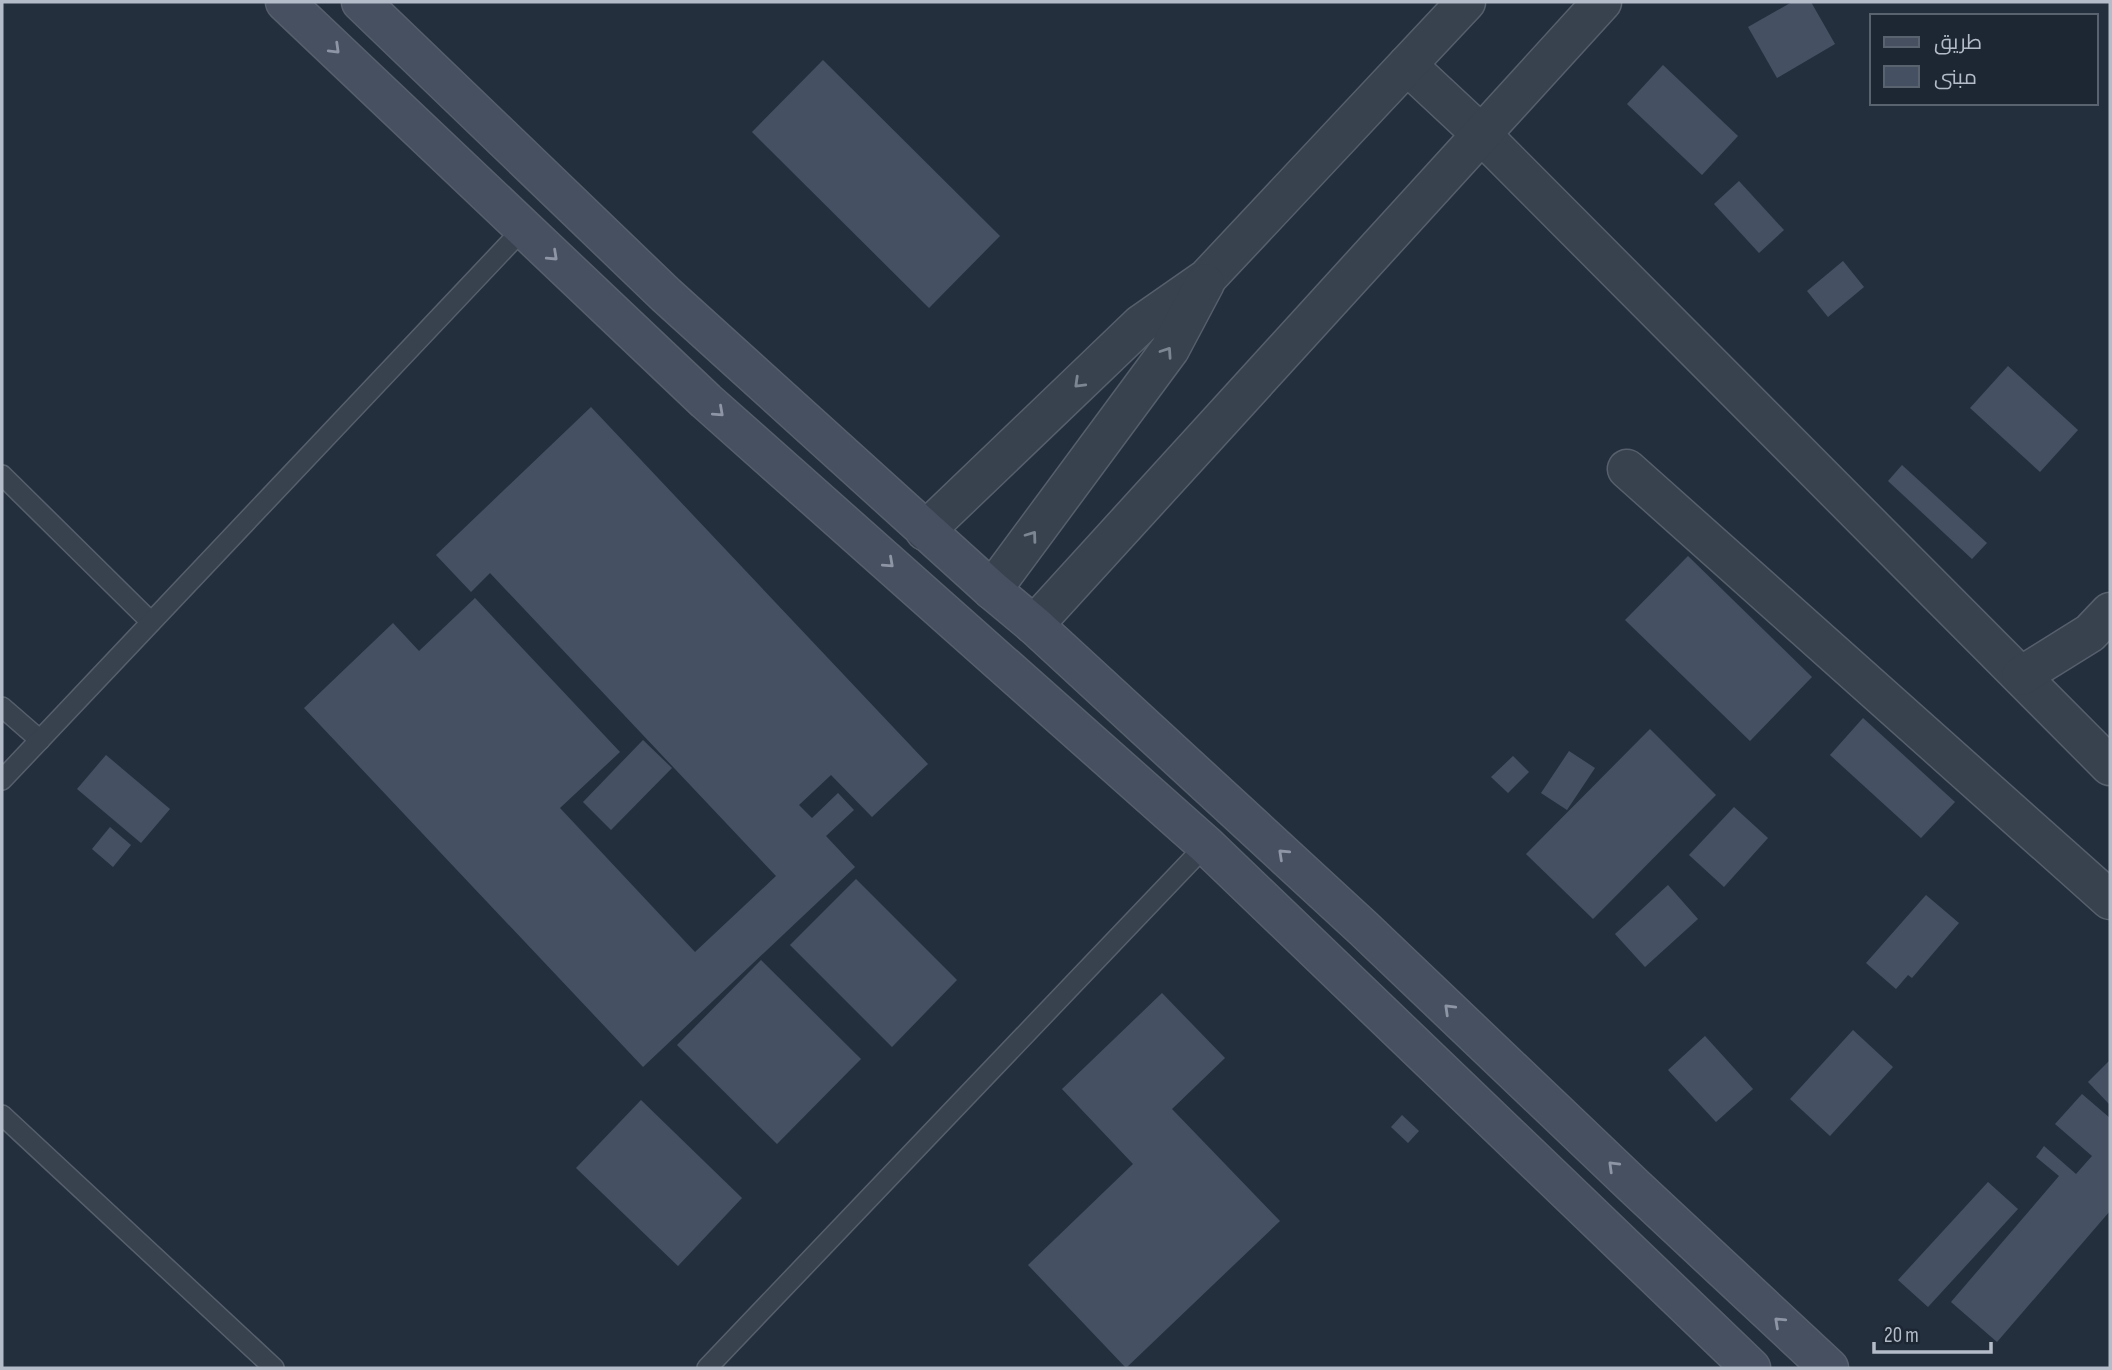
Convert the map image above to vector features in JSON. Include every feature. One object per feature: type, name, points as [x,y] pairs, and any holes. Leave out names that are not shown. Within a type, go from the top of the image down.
[{"type":"street","points":[[285,2],[706,401],[1206,845],[1751,1368]]},
{"type":"street","points":[[361,2],[666,295],[925,531],[1034,625],[1363,928],[1829,1368]]},
{"type":"street","points":[[925,531],[1141,324],[1207,278],[1466,2]]},
{"type":"street","points":[[1034,625],[1602,2]]},
{"type":"street","points":[[1407,65],[1481,134],[2110,766]]},
{"type":"street","points":[[992,590],[1170,349],[1207,278]]},
{"type":"street","points":[[1627,469],[2110,900]]},
{"type":"street","points":[[2021,676],[2090,633],[2110,612]]},
{"type":"lane","points":[[2,780],[524,228]]},
{"type":"lane","points":[[2,475],[151,622]]},
{"type":"lane","points":[[2,706],[40,740]]},
{"type":"lane","points":[[707,1368],[1206,845]]},
{"type":"lane","points":[[2,1115],[274,1368]]},
{"type":"building","points":[[1792,2],[1811,2],[1835,44],[1777,78],[1748,27]]},
{"type":"building","points":[[823,60],[1000,236],[929,308],[752,132]]},
{"type":"building","points":[[1663,65],[1738,136],[1702,175],[1627,104]]},
{"type":"building","points":[[1739,181],[1784,230],[1759,253],[1714,204]]},
{"type":"building","points":[[1843,261],[1864,287],[1828,317],[1807,291]]},
{"type":"building","points":[[2008,366],[2078,430],[2040,472],[1970,408]]},
{"type":"building","points":[[591,407],[928,764],[872,817],[831,775],[799,805],[812,818],[838,793],[854,810],[826,836],[855,867],[643,1067],[304,708],[393,623],[419,651],[475,598],[620,752],[560,808],[695,952],[776,876],[490,573],[471,592],[436,555]]},
{"type":"building","points":[[1902,465],[1987,543],[1972,559],[1888,481]]},
{"type":"building","points":[[1688,556],[1812,677],[1750,741],[1625,620]]},
{"type":"building","points":[[1863,718],[1955,802],[1921,838],[1830,755]]},
{"type":"building","points":[[1650,729],[1716,795],[1593,919],[1526,854]]},
{"type":"building","points":[[643,740],[672,768],[611,830],[583,802]]},
{"type":"building","points":[[1569,751],[1595,768],[1567,810],[1541,793]]},
{"type":"building","points":[[106,755],[170,809],[141,843],[77,789]]},
{"type":"building","points":[[1513,756],[1529,772],[1508,793],[1491,777]]},
{"type":"building","points":[[1734,807],[1768,838],[1724,887],[1689,855]]},
{"type":"building","points":[[110,827],[131,845],[113,867],[92,849]]},
{"type":"building","points":[[856,879],[957,980],[892,1047],[790,945]]},
{"type":"building","points":[[1668,885],[1698,919],[1645,967],[1615,934]]},
{"type":"building","points":[[1926,895],[1959,923],[1912,978],[1908,975],[1896,989],[1866,963]]},
{"type":"building","points":[[761,960],[861,1059],[777,1144],[677,1045]]},
{"type":"building","points":[[1162,993],[1225,1058],[1172,1109],[1280,1221],[1126,1368],[1028,1265],[1133,1164],[1062,1089]]},
{"type":"building","points":[[1853,1030],[1893,1067],[1830,1136],[1790,1099]]},
{"type":"building","points":[[1705,1036],[1753,1089],[1716,1122],[1668,1070]]},
{"type":"building","points":[[2110,1060],[2110,1105],[2088,1082]]},
{"type":"building","points":[[2082,1094],[2110,1118],[2110,1211],[1997,1342],[1951,1302],[2059,1176],[2036,1157],[2044,1146],[2076,1174],[2092,1156],[2055,1124]]},
{"type":"building","points":[[641,1100],[742,1198],[678,1266],[576,1168]]},
{"type":"building","points":[[1402,1115],[1419,1131],[1408,1143],[1391,1127]]},
{"type":"building","points":[[1988,1182],[2018,1209],[1928,1307],[1898,1280]]}]
